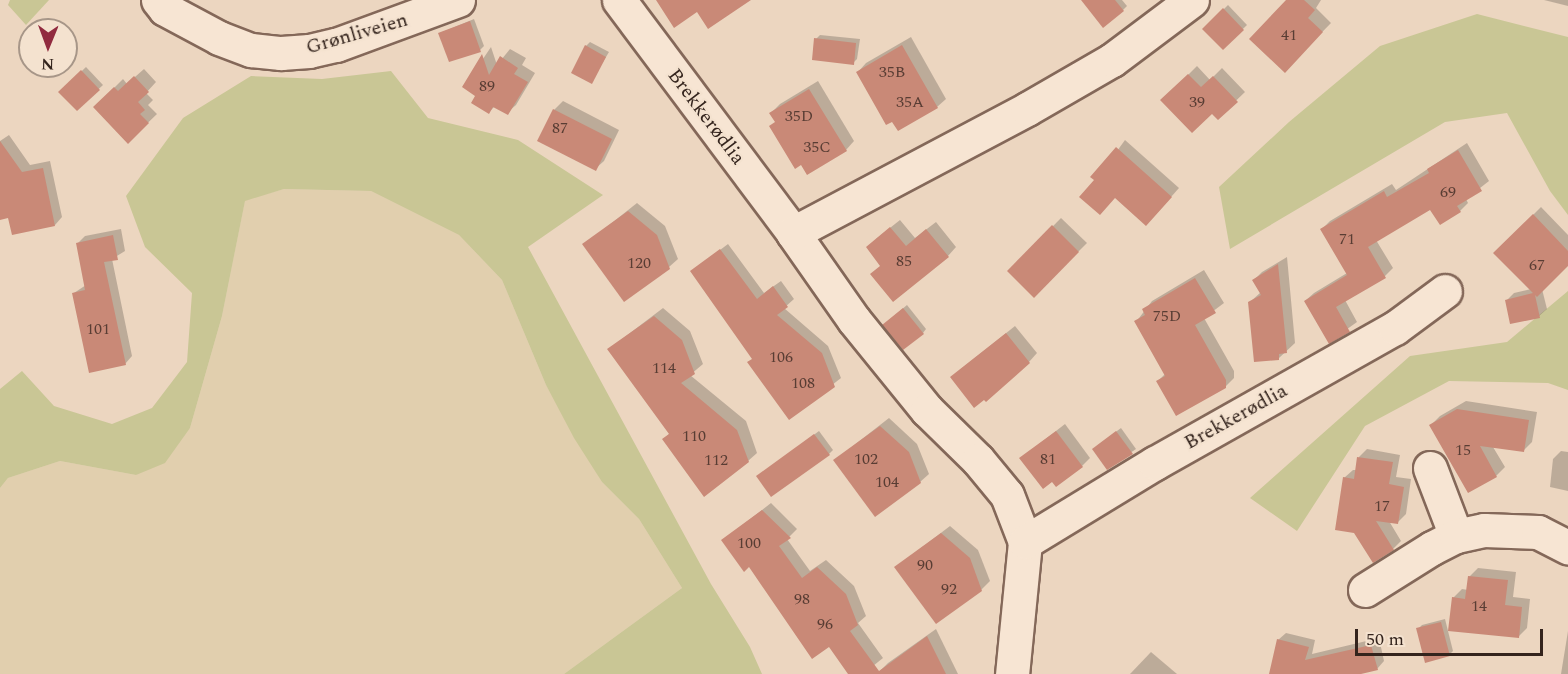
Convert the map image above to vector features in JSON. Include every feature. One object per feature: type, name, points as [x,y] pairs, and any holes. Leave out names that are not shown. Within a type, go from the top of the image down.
[{"type":"street","name":"Grønliveien","points":[[158,0],[165,9],[219,38],[251,50],[281,52],[309,51],[336,45],[458,0]]},
{"type":"street","name":"Brekkerødlia","points":[[619,0],[793,233],[854,320],[927,410],[978,460],[1007,495],[1025,542],[1012,674]]},
{"type":"street","points":[[793,233],[1027,110],[1102,66],[1192,0]]},
{"type":"street","name":"Brekkerødlia","points":[[1025,542],[1203,435],[1395,328],[1445,291]]},
{"type":"street","points":[[1430,468],[1456,536]]},
{"type":"street","points":[[1365,590],[1390,572],[1456,536],[1484,530],[1538,532],[1568,547]]},
{"type":"shaded area","points":[[10,0],[49,0],[32,18],[20,18],[8,5]]},
{"type":"shaded area","points":[[1477,14],[1568,37],[1568,215],[1550,191],[1507,113],[1445,122],[1230,249],[1219,187],[1289,122],[1380,46]]},
{"type":"shaded area","points":[[391,71],[428,118],[518,140],[603,195],[528,247],[711,584],[750,647],[762,674],[564,674],[682,588],[639,519],[602,482],[574,438],[546,385],[502,280],[459,235],[371,191],[284,189],[245,201],[222,316],[190,428],[165,463],[136,475],[60,461],[8,478],[0,488],[0,389],[22,371],[54,406],[112,424],[152,408],[187,362],[192,293],[145,247],[126,196],[183,118],[251,76],[322,79]]},
{"type":"shaded area","points":[[284,189],[371,191],[459,235],[502,280],[546,385],[602,482],[639,519],[682,588],[564,674],[0,674],[0,488],[8,478],[60,461],[136,475],[190,428],[222,316],[245,200]]},
{"type":"shaded area","points":[[1568,291],[1568,390],[1548,383],[1449,381],[1365,426],[1297,531],[1250,498],[1410,356],[1507,342]]},
{"type":"building","points":[[656,0],[751,0],[708,29],[697,12],[674,28]]},
{"type":"building","points":[[1081,0],[1115,0],[1124,11],[1103,28]]},
{"type":"building","points":[[1286,0],[1304,0],[1315,10],[1308,18],[1323,32],[1285,73],[1249,39]]},
{"type":"building","points":[[1223,8],[1244,30],[1223,50],[1202,29]]},
{"type":"building","points":[[470,21],[481,52],[449,62],[438,33]]},
{"type":"building","points":[[814,38],[856,43],[854,65],[812,60]]},
{"type":"building","points":[[585,45],[606,57],[592,84],[571,73]]},
{"type":"building","points":[[902,45],[938,108],[898,131],[892,122],[886,125],[856,72]]},
{"type":"building","points":[[482,54],[489,75],[500,56],[518,68],[514,74],[528,82],[508,115],[493,107],[489,114],[471,103],[475,96],[462,87]]},
{"type":"building","points":[[81,70],[100,90],[77,111],[58,92],[73,78],[78,78],[78,73]]},
{"type":"building","points":[[1188,74],[1201,87],[1213,76],[1238,102],[1218,120],[1212,114],[1192,133],[1160,100]]},
{"type":"building","points":[[134,76],[149,92],[138,102],[145,110],[140,114],[149,123],[128,144],[93,107],[114,87],[118,91]]},
{"type":"building","points":[[809,89],[847,151],[807,175],[801,165],[795,169],[769,126],[775,122],[769,113]]},
{"type":"building","points":[[553,109],[612,139],[596,171],[537,141]]},
{"type":"building","points":[[0,141],[22,172],[43,168],[55,226],[12,235],[8,218],[0,220]]},
{"type":"building","points":[[1116,147],[1172,197],[1146,226],[1115,198],[1100,215],[1079,197],[1094,180],[1090,177]]},
{"type":"building","points":[[1458,150],[1482,191],[1457,206],[1461,212],[1440,225],[1430,210],[1368,247],[1386,278],[1336,307],[1350,332],[1329,344],[1304,301],[1347,275],[1320,229],[1384,191],[1387,197],[1429,173],[1427,169]]},
{"type":"building","points":[[628,211],[657,235],[670,269],[624,302],[582,244]]},
{"type":"building","points":[[1533,214],[1568,251],[1568,266],[1537,297],[1535,295],[1540,318],[1510,324],[1505,300],[1533,293],[1493,253]]},
{"type":"building","points":[[1052,225],[1079,252],[1034,298],[1007,271]]},
{"type":"building","points":[[890,227],[906,246],[926,229],[949,257],[893,302],[870,274],[880,266],[866,247]]},
{"type":"building","points":[[113,235],[118,260],[104,262],[126,365],[89,373],[72,293],[85,290],[76,243]]},
{"type":"building","points":[[720,249],[757,299],[773,286],[788,307],[777,315],[822,353],[835,387],[789,420],[747,362],[752,359],[690,271]]},
{"type":"building","points":[[1278,264],[1287,353],[1279,354],[1279,360],[1254,362],[1248,302],[1261,295],[1252,280]]},
{"type":"building","points":[[1195,278],[1216,313],[1195,325],[1226,380],[1226,388],[1176,416],[1156,381],[1165,376],[1134,321],[1145,315],[1142,309]]},
{"type":"building","points":[[903,308],[924,334],[903,350],[882,325]]},
{"type":"building","points":[[654,316],[682,340],[695,374],[681,383],[737,430],[749,462],[704,497],[662,439],[669,434],[607,349]]},
{"type":"building","points":[[1006,333],[1030,363],[986,402],[984,400],[974,408],[950,377]]},
{"type":"building","points":[[1457,409],[1529,420],[1524,452],[1480,446],[1497,477],[1468,493],[1429,425]]},
{"type":"building","points":[[880,426],[909,452],[921,483],[875,517],[833,460]]},
{"type":"building","points":[[1056,431],[1083,467],[1056,487],[1052,482],[1043,489],[1019,458]]},
{"type":"building","points":[[1116,431],[1133,454],[1107,470],[1092,449]]},
{"type":"building","points":[[814,434],[830,455],[771,497],[756,476]]},
{"type":"building","points":[[1357,457],[1393,462],[1389,484],[1404,487],[1398,524],[1376,521],[1394,550],[1373,563],[1354,533],[1335,530],[1343,477],[1354,479]]},
{"type":"building","points":[[762,510],[791,538],[779,546],[802,578],[817,567],[846,594],[858,625],[850,631],[879,671],[927,636],[946,674],[848,674],[829,647],[812,659],[749,567],[744,572],[721,540]]},
{"type":"building","points":[[941,533],[970,558],[982,591],[936,624],[894,567]]},
{"type":"building","points":[[1468,576],[1508,580],[1505,605],[1522,607],[1519,638],[1448,631],[1452,597],[1465,599]]},
{"type":"building","points":[[1441,622],[1450,656],[1425,663],[1416,628]]},
{"type":"building","points":[[1277,639],[1309,647],[1305,660],[1371,645],[1378,670],[1361,674],[1269,674]]}]
